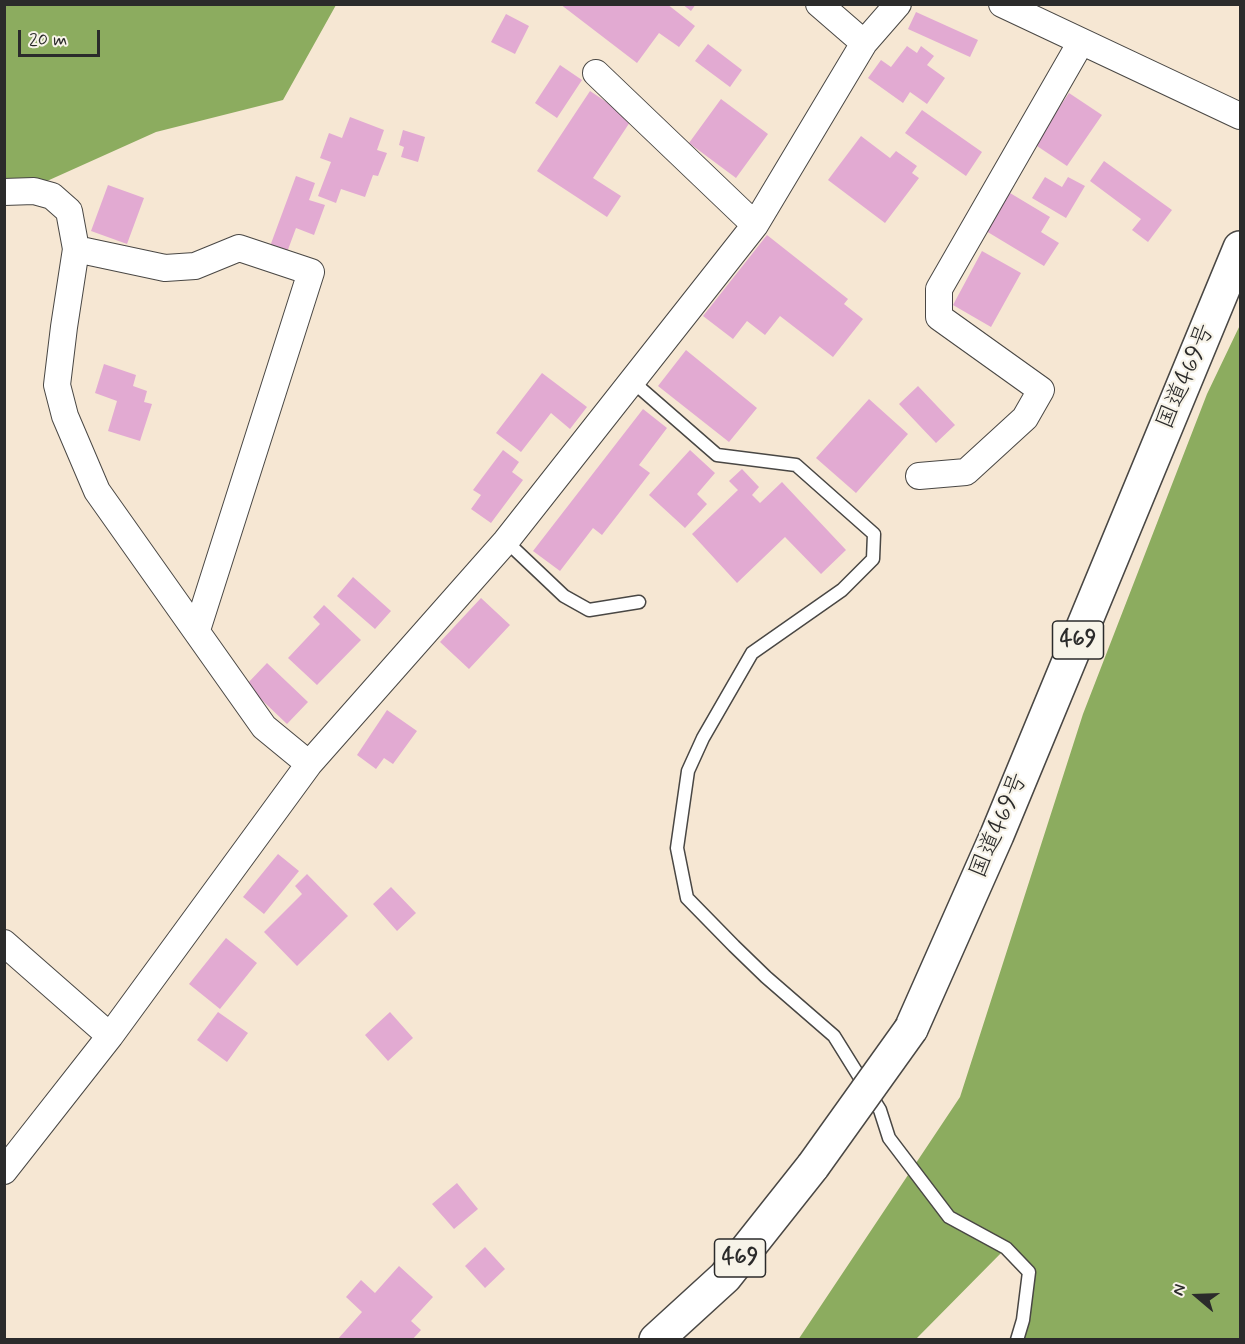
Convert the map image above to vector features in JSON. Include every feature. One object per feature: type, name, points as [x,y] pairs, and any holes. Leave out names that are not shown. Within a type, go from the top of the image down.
[{"type":"highway","name":"国道469号","points":[[656,1340],[725,1277],[813,1166],[911,1029],[997,835],[1240,248]]},
{"type":"street","points":[[819,4],[864,43]]},
{"type":"street","points":[[4,1171],[110,1036],[309,764],[506,541],[755,225],[864,43],[898,4]]},
{"type":"street","points":[[1002,4],[1240,116]]},
{"type":"street","points":[[919,476],[966,472],[1025,418],[1041,390],[939,317],[939,289],[1081,42]]},
{"type":"street","points":[[596,73],[755,225]]},
{"type":"street","points":[[4,192],[34,191],[52,196],[69,211],[76,249],[57,385],[65,416],[97,490],[264,727],[309,764]]},
{"type":"street","points":[[76,249],[165,268],[195,266],[239,248],[311,272],[197,630]]},
{"type":"street","points":[[4,943],[110,1036]]},
{"type":"lane","points":[[632,381],[717,455],[796,465],[874,534],[873,559],[842,590],[752,653],[703,738],[688,771],[677,848],[687,897],[766,977],[834,1036],[880,1110],[889,1138],[949,1217],[1006,1248],[1029,1272],[1023,1320],[1017,1340]]},
{"type":"lane","points":[[506,541],[564,596],[589,610],[639,602]]},
{"type":"green space","points":[[5,5],[336,5],[283,100],[156,132],[47,181],[5,181]]},
{"type":"green space","points":[[1240,325],[1240,1339],[1011,1339],[1027,1283],[1006,1248],[916,1339],[798,1340],[960,1097],[1083,714],[1207,394]]},
{"type":"building","points":[[560,4],[667,4],[695,26],[679,47],[659,33],[637,63]]},
{"type":"building","points":[[682,4],[696,4],[691,11]]},
{"type":"building","points":[[916,12],[978,40],[970,57],[908,29]]},
{"type":"building","points":[[506,14],[529,26],[515,54],[491,42]]},
{"type":"building","points":[[708,44],[742,70],[730,87],[695,61]]},
{"type":"building","points":[[907,46],[917,53],[921,46],[934,56],[927,65],[945,78],[927,104],[910,92],[903,103],[868,78],[881,60],[891,67]]},
{"type":"building","points":[[560,65],[582,80],[557,118],[535,103]]},
{"type":"building","points":[[590,91],[632,119],[593,178],[621,196],[607,217],[537,171]]},
{"type":"building","points":[[1069,93],[1102,115],[1067,166],[1034,144]]},
{"type":"building","points":[[721,99],[768,134],[736,178],[689,143]]},
{"type":"building","points":[[922,110],[982,152],[966,176],[905,133]]},
{"type":"building","points":[[350,117],[384,130],[377,150],[387,153],[378,176],[373,175],[365,197],[341,189],[336,203],[318,196],[331,162],[320,158],[329,133],[342,138]]},
{"type":"building","points":[[403,130],[425,137],[418,162],[401,157],[404,147],[399,145]]},
{"type":"building","points":[[861,136],[890,158],[896,151],[917,166],[912,173],[919,178],[885,223],[828,180]]},
{"type":"building","points":[[1104,161],[1172,210],[1148,242],[1132,230],[1141,219],[1090,181]]},
{"type":"building","points":[[296,176],[315,183],[309,200],[325,205],[314,235],[296,228],[286,255],[269,249]]},
{"type":"building","points":[[1045,177],[1062,187],[1068,177],[1085,186],[1066,218],[1032,198]]},
{"type":"building","points":[[108,185],[144,198],[127,244],[91,231]]},
{"type":"building","points":[[1010,193],[1050,217],[1041,232],[1059,243],[1044,266],[986,231]]},
{"type":"building","points":[[767,235],[848,299],[844,304],[863,319],[833,357],[780,316],[765,335],[747,321],[733,339],[703,316]]},
{"type":"building","points":[[982,251],[1021,273],[991,327],[953,305]]},
{"type":"building","points":[[686,350],[757,408],[729,442],[658,386]]},
{"type":"building","points":[[104,364],[136,375],[133,386],[147,391],[144,402],[152,404],[140,441],[108,431],[117,401],[95,393]]},
{"type":"building","points":[[542,373],[587,407],[570,429],[551,413],[521,452],[496,433]]},
{"type":"building","points":[[918,386],[955,425],[936,443],[899,404]]},
{"type":"building","points":[[869,399],[908,434],[856,493],[816,458]]},
{"type":"building","points":[[643,409],[667,428],[639,465],[650,473],[602,535],[593,528],[560,571],[533,551]]},
{"type":"building","points":[[503,450],[519,462],[512,472],[523,480],[491,523],[471,509],[481,495],[473,490]]},
{"type":"building","points":[[690,450],[715,473],[697,494],[707,504],[685,528],[649,495]]},
{"type":"building","points":[[742,469],[759,487],[752,495],[760,503],[782,482],[846,550],[821,574],[785,537],[737,583],[692,534],[738,490],[729,481]]},
{"type":"building","points":[[353,577],[391,611],[375,629],[337,596]]},
{"type":"building","points":[[481,598],[510,625],[469,669],[440,642]]},
{"type":"building","points":[[324,605],[361,640],[317,685],[288,658],[320,624],[313,617]]},
{"type":"building","points":[[267,663],[308,702],[287,724],[246,685]]},
{"type":"building","points":[[387,710],[417,731],[393,764],[384,758],[376,769],[357,755]]},
{"type":"building","points":[[278,854],[299,871],[264,914],[243,897]]},
{"type":"building","points":[[307,874],[348,916],[297,966],[264,932],[302,894],[295,886]]},
{"type":"building","points":[[391,887],[416,913],[397,931],[373,904]]},
{"type":"building","points":[[226,938],[257,963],[220,1009],[189,984]]},
{"type":"building","points":[[218,1012],[248,1033],[227,1062],[197,1040]]},
{"type":"building","points":[[390,1012],[413,1038],[388,1061],[365,1035]]},
{"type":"building","points":[[457,1183],[478,1209],[454,1229],[432,1204]]},
{"type":"building","points":[[485,1247],[505,1269],[485,1288],[465,1266]]},
{"type":"building","points":[[399,1266],[433,1297],[411,1321],[421,1330],[412,1340],[337,1340],[362,1312],[346,1297],[361,1280],[375,1293]]}]
